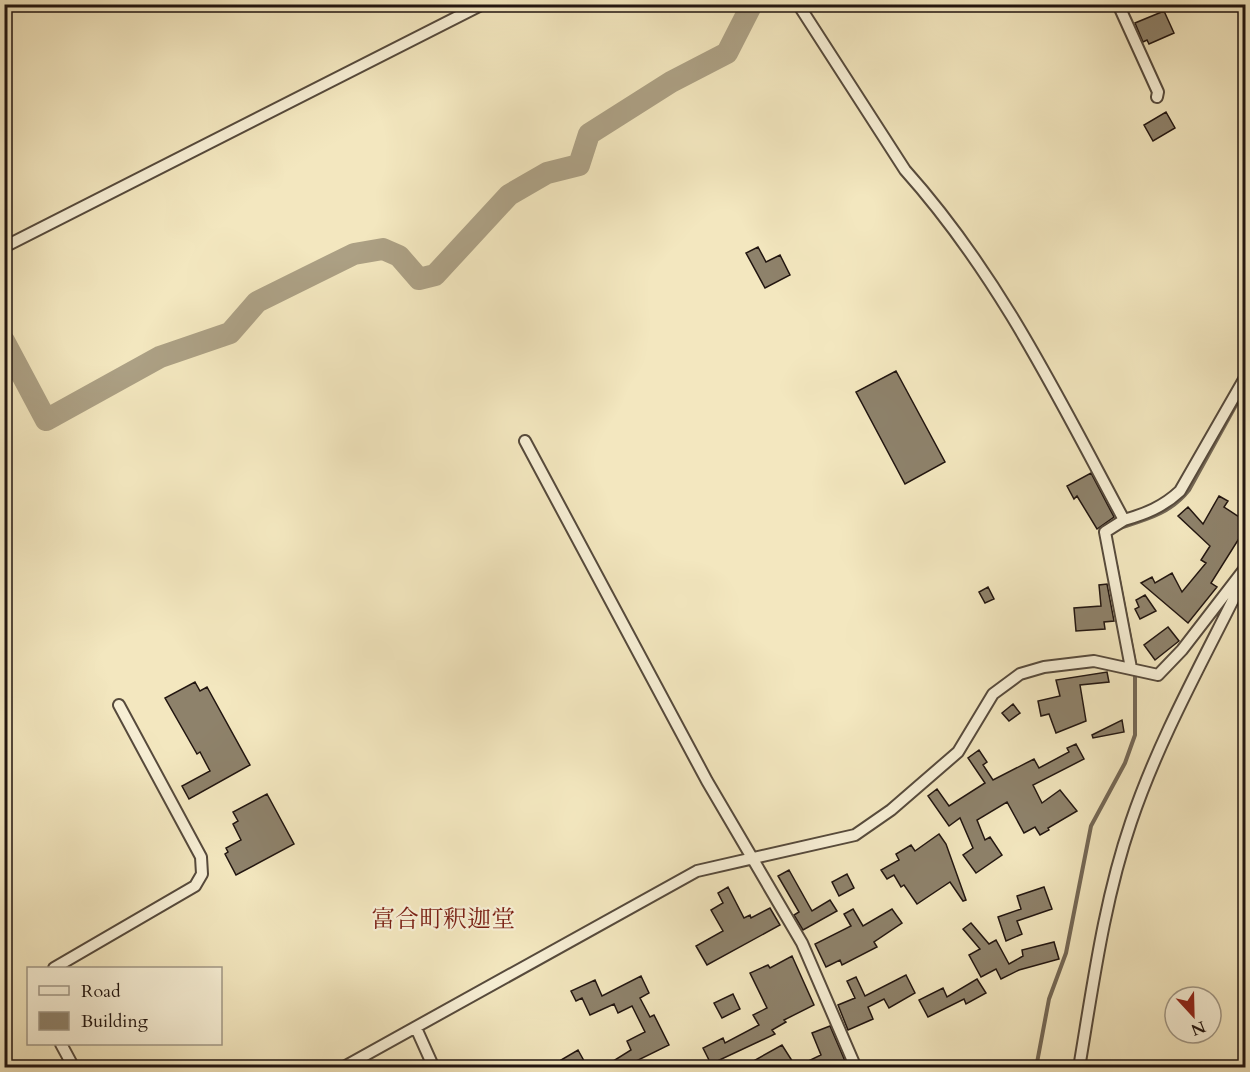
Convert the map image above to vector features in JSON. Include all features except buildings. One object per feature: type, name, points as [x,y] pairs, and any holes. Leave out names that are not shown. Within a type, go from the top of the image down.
[{"type":"street","points":[[4,246],[483,4]]},
{"type":"street","points":[[798,4],[905,170],[926,193],[1010,310],[1124,520]]},
{"type":"street","points":[[1119,4],[1158,92],[1157,96]]},
{"type":"street","points":[[1135,669],[1120,575],[1105,532],[1124,520],[1148,513],[1182,496],[1245,376]]},
{"type":"street","points":[[525,441],[707,781],[802,943],[856,1068]]},
{"type":"street","points":[[342,1068],[697,871],[855,835],[891,810],[958,752],[993,694],[1020,674],[1044,667],[1094,661],[1158,675],[1245,567]]},
{"type":"street","points":[[1079,1068],[1112,885],[1131,822],[1149,774],[1245,574]]},
{"type":"street","points":[[57,967],[195,886],[202,874],[201,857],[119,705]]},
{"type":"street","points":[[416,1028],[434,1068]]},
{"type":"street","points":[[62,1045],[74,1068]]},
{"type":"waterway","points":[[4,341],[46,420],[160,357],[230,333],[257,302],[354,254],[383,249],[399,256],[419,279],[435,275],[509,195],[547,173],[579,165],[589,134],[671,82],[727,53],[752,4]]},
{"type":"waterway","points":[[1120,528],[1167,510],[1182,498],[1189,490],[1241,396]]},
{"type":"waterway","points":[[1116,565],[1135,664]]},
{"type":"waterway","points":[[1036,1068],[1049,999],[1066,953],[1091,826],[1125,763],[1135,735],[1135,671]]},
{"type":"district","name":"富合町釈迦堂","points":[[443,919]]}]
